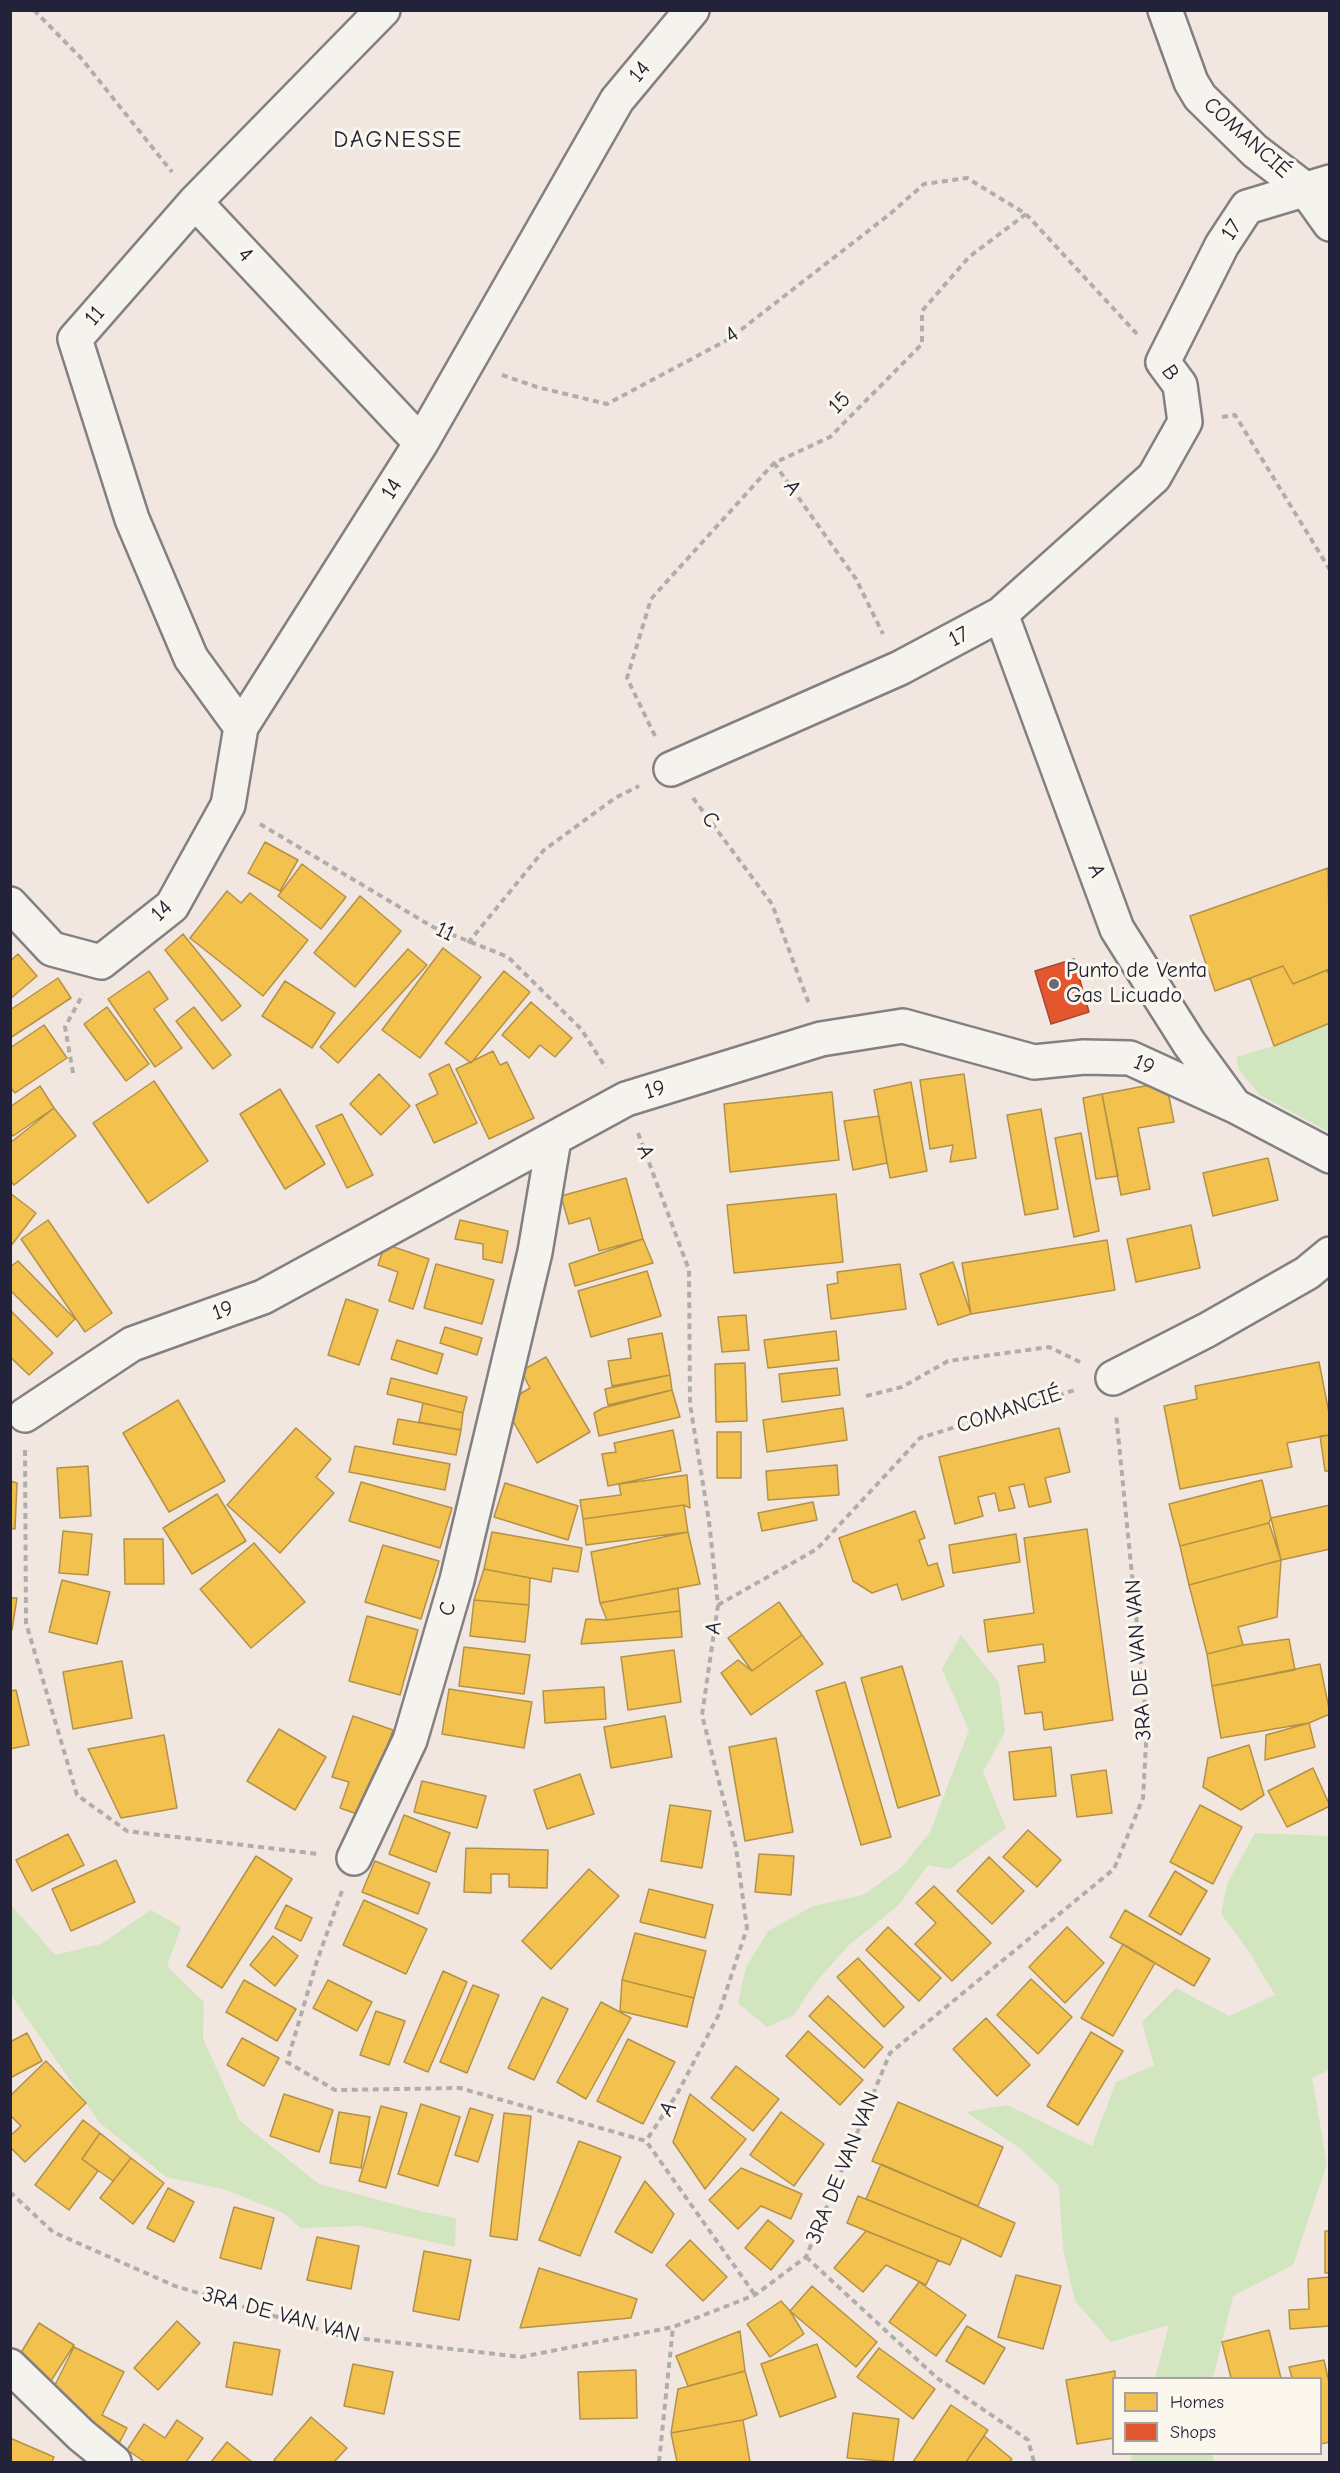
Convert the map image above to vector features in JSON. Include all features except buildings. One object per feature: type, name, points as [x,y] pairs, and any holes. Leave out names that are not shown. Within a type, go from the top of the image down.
[{"type":"street","name":"11","points":[[241,728],[191,658],[168,605],[132,519],[75,339],[195,202],[383,10]]},
{"type":"street","name":"14","points":[[101,962],[172,906],[228,805],[241,728],[421,443],[617,100],[692,10]]},
{"type":"street","name":"COMANCIÉ","points":[[1165,10],[1191,82],[1200,97],[1255,151],[1317,185],[1329,224]]},
{"type":"street","name":"17","points":[[1163,362],[1222,245],[1247,207],[1317,185]]},
{"type":"street","name":"4","points":[[195,202],[421,443]]},
{"type":"street","name":"B","points":[[1163,362],[1180,385],[1185,422]]},
{"type":"street","name":"17","points":[[672,769],[900,668],[1001,614],[1154,477],[1185,422]]},
{"type":"street","name":"A","points":[[1001,614],[1118,929],[1189,1043],[1235,1106]]},
{"type":"street","points":[[10,904],[52,949],[101,962]]},
{"type":"street","name":"19","points":[[25,1415],[132,1344],[263,1297],[626,1099],[821,1039],[903,1026],[1034,1062],[1084,1057],[1130,1058],[1235,1106],[1329,1156]]},
{"type":"street","name":"C","points":[[354,1858],[410,1740],[457,1580],[535,1252],[554,1139]]},
{"type":"street","points":[[1113,1377],[1207,1330],[1307,1273],[1329,1254]]},
{"type":"street","points":[[10,2366],[81,2435],[114,2463]]},
{"type":"path","points":[[34,10],[81,58],[195,202]]},
{"type":"path","name":"4","points":[[468,362],[537,387],[607,404],[729,339],[890,214],[924,184],[967,178]]},
{"type":"path","name":"B","points":[[967,178],[1026,214],[1163,362]]},
{"type":"path","name":"15","points":[[651,599],[774,463],[830,437],[922,344],[922,311],[969,257],[1026,214]]},
{"type":"path","points":[[1185,422],[1235,415],[1329,570]]},
{"type":"path","name":"A","points":[[774,463],[856,579],[900,668]]},
{"type":"path","name":"C","points":[[651,599],[627,678],[672,769],[772,904],[821,1039]]},
{"type":"path","points":[[468,943],[544,850],[615,798],[672,769]]},
{"type":"path","name":"11","points":[[228,805],[433,927],[468,943],[508,957],[581,1029],[626,1099]]},
{"type":"path","points":[[73,1073],[65,1027],[101,962]]},
{"type":"path","name":"A","points":[[626,1099],[689,1270],[690,1404],[709,1521],[718,1605],[702,1715],[736,1848],[747,1928],[718,2016],[677,2094],[646,2141]]},
{"type":"path","points":[[866,1396],[902,1387],[948,1361],[1049,1347],[1113,1377]]},
{"type":"path","name":"COMANCIÉ","points":[[718,1605],[818,1549],[920,1438],[1113,1377]]},
{"type":"path","name":"3RA DE VAN VAN","points":[[10,2192],[53,2232],[175,2286],[340,2336],[521,2358],[673,2327],[755,2295],[806,2257],[890,2053],[1114,1869],[1143,1798],[1147,1726],[1113,1377]]},
{"type":"path","points":[[25,1415],[26,1623],[77,1795],[127,1831],[354,1858]]},
{"type":"path","name":"A","points":[[354,1858],[317,1961],[287,2062],[335,2090],[460,2088],[646,2141],[755,2295]]},
{"type":"path","points":[[806,2257],[937,2378],[1028,2440],[1034,2463]]},
{"type":"path","points":[[659,2463],[673,2327]]},
{"type":"green space","points":[[1329,1023],[1329,1132],[1260,1095],[1239,1070],[1236,1057],[1274,1046]]},
{"type":"green space","points":[[961,1635],[999,1683],[1005,1732],[983,1772],[1006,1828],[950,1869],[928,1865],[899,1905],[849,1945],[815,1983],[794,2015],[767,2027],[738,2003],[746,1967],[768,1931],[813,1906],[863,1895],[902,1867],[930,1832],[969,1730],[942,1669]]},
{"type":"green space","points":[[1255,1833],[1329,1836],[1329,2070],[1312,2078],[1327,2164],[1293,2265],[1233,2296],[1213,2377],[1155,2377],[1169,2325],[1111,2342],[1075,2301],[1063,2249],[1059,2186],[1021,2149],[966,2112],[1007,2105],[1092,2146],[1116,2082],[1154,2065],[1142,2022],[1176,1988],[1229,2016],[1275,1995],[1248,1950],[1221,1914],[1227,1884]]},
{"type":"green space","points":[[10,1904],[55,1955],[101,1944],[151,1910],[181,1927],[167,1966],[204,2002],[203,2038],[240,2121],[319,2184],[424,2212],[456,2218],[455,2247],[360,2226],[301,2228],[283,2213],[227,2190],[166,2177],[99,2122],[11,1995]]},
{"type":"green space","points":[[1133,2455],[1213,2455],[1214,2462],[1130,2462]]},
{"type":"place","name":"Punto de Venta Gas Licuado","points":[[1054,984]]},
{"type":"district","name":"DAGNESSE","points":[[398,140]]}]
